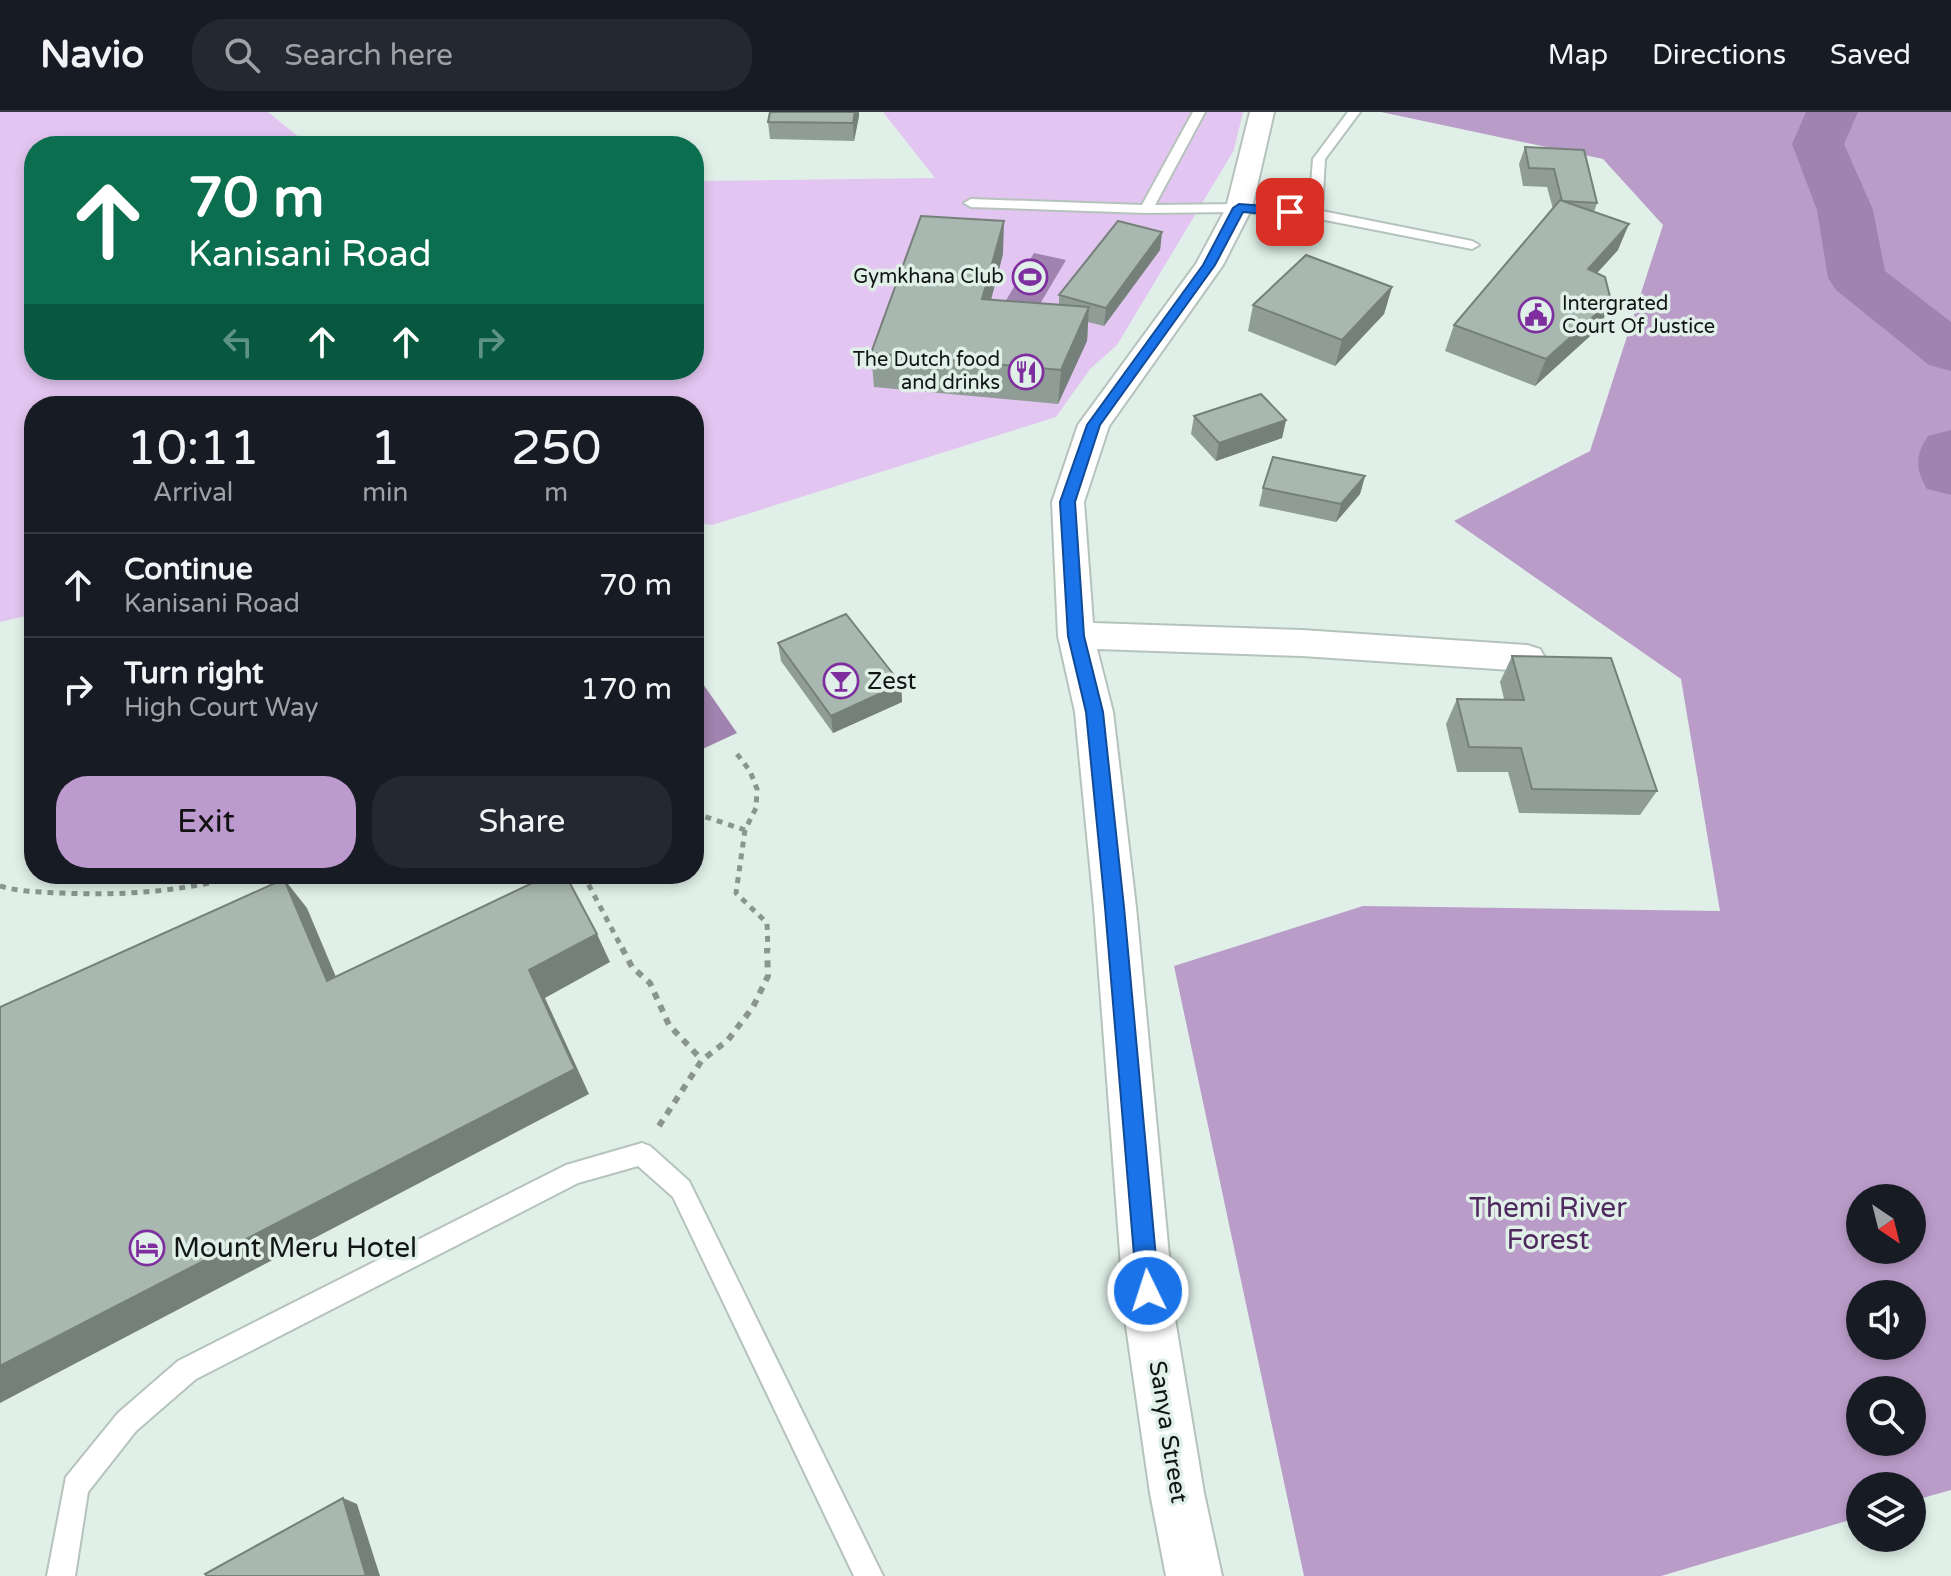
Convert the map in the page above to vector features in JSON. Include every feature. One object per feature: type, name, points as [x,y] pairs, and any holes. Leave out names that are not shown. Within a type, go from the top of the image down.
[{"type":"street","name":"Sanya Street","points":[[1194,1576],[1177,1493],[1150,1319],[1127,1032],[1094,712],[1076,636],[1068,502],[1094,425],[1209,265],[1239,208],[1262,112]]},
{"type":"street","points":[[1076,636],[1274,640],[1527,658]]},
{"type":"lane","points":[[1146,209],[1199,112]]},
{"type":"lane","points":[[1315,214],[1319,159],[1354,112]]},
{"type":"lane","points":[[971,203],[1146,209],[1239,208],[1315,214],[1472,245]]},
{"type":"lane","points":[[61,1576],[75,1486],[127,1422],[187,1370],[574,1173],[642,1154],[681,1189],[869,1576]]},
{"type":"path","points":[[642,1154],[702,1060],[728,1040],[753,1007],[768,976],[767,923],[736,893],[745,830],[756,808],[757,789],[750,771],[737,754]]},
{"type":"path","points":[[704,816],[745,830]]},
{"type":"path","points":[[0,886],[13,890],[113,894],[218,884]]},
{"type":"path","points":[[588,884],[632,967],[650,983],[669,1025],[702,1060]]},
{"type":"shaded area","points":[[0,112],[268,112],[298,136],[24,136],[24,380],[704,380],[704,181],[935,178],[883,112],[1243,112],[1234,150],[1117,345],[1090,369],[1056,417],[712,525],[704,524],[704,396],[24,396],[24,616],[0,622]]},
{"type":"shaded area","points":[[1034,253],[1066,260],[1027,326],[995,319]]},
{"type":"shaded area","points":[[704,685],[737,733],[704,748]]},
{"type":"green space","name":"Themi River Forest","points":[[1381,112],[1951,112],[1951,1490],[1926,1497],[1926,1472],[1846,1472],[1846,1521],[1661,1576],[1304,1576],[1174,966],[1363,906],[1720,911],[1681,679],[1454,521],[1590,451],[1663,225],[1603,159]]},
{"type":"building","points":[[770,112],[855,112],[853,123],[768,122]]},
{"type":"building","points":[[1525,147],[1584,150],[1597,203],[1562,201],[1554,169],[1529,168]]},
{"type":"building","name":"Intergrated Court Of Justice","points":[[1560,200],[1629,224],[1588,269],[1605,277],[1611,301],[1546,359],[1454,325]]},
{"type":"building","points":[[921,216],[1004,221],[982,299],[1089,307],[1061,370],[871,353]]},
{"type":"building","points":[[1118,221],[1162,232],[1106,308],[1059,295]]},
{"type":"building","points":[[1306,255],[1392,287],[1342,340],[1253,305]]},
{"type":"building","points":[[1261,394],[1286,420],[1219,443],[1194,416]]},
{"type":"building","points":[[1273,457],[1365,476],[1341,504],[1263,488]]},
{"type":"building","name":"Zest","points":[[846,614],[901,684],[831,716],[778,643]]},
{"type":"building","points":[[1512,656],[1611,658],[1657,791],[1532,789],[1521,748],[1469,747],[1457,699],[1524,700]]},
{"type":"building","name":"Mount Meru Hotel","points":[[273,884],[286,884],[327,981],[530,884],[570,884],[597,934],[529,970],[575,1069],[0,1366],[0,1007]]},
{"type":"building","points":[[343,1498],[366,1576],[205,1574]]},
{"type":"waterway","points":[[1832,112],[1818,144],[1845,210],[1857,278],[1951,352]]},
{"type":"waterway","points":[[1951,451],[1951,473]]},
{"type":"place","name":"Gymkhana Club","points":[[1030,277]]},
{"type":"place","name":"Intergrated Court Of Justice","points":[[1536,315]]},
{"type":"place","name":"The Dutch food and drinks","points":[[1026,372]]},
{"type":"place","name":"Zest","points":[[841,681]]},
{"type":"place","name":"Mount Meru Hotel","points":[[147,1248]]},
{"type":"route","points":[[1148,1291],[1115,907],[1094,712],[1076,636],[1068,547],[1068,502],[1094,425],[1209,265],[1239,208],[1290,212]]}]
